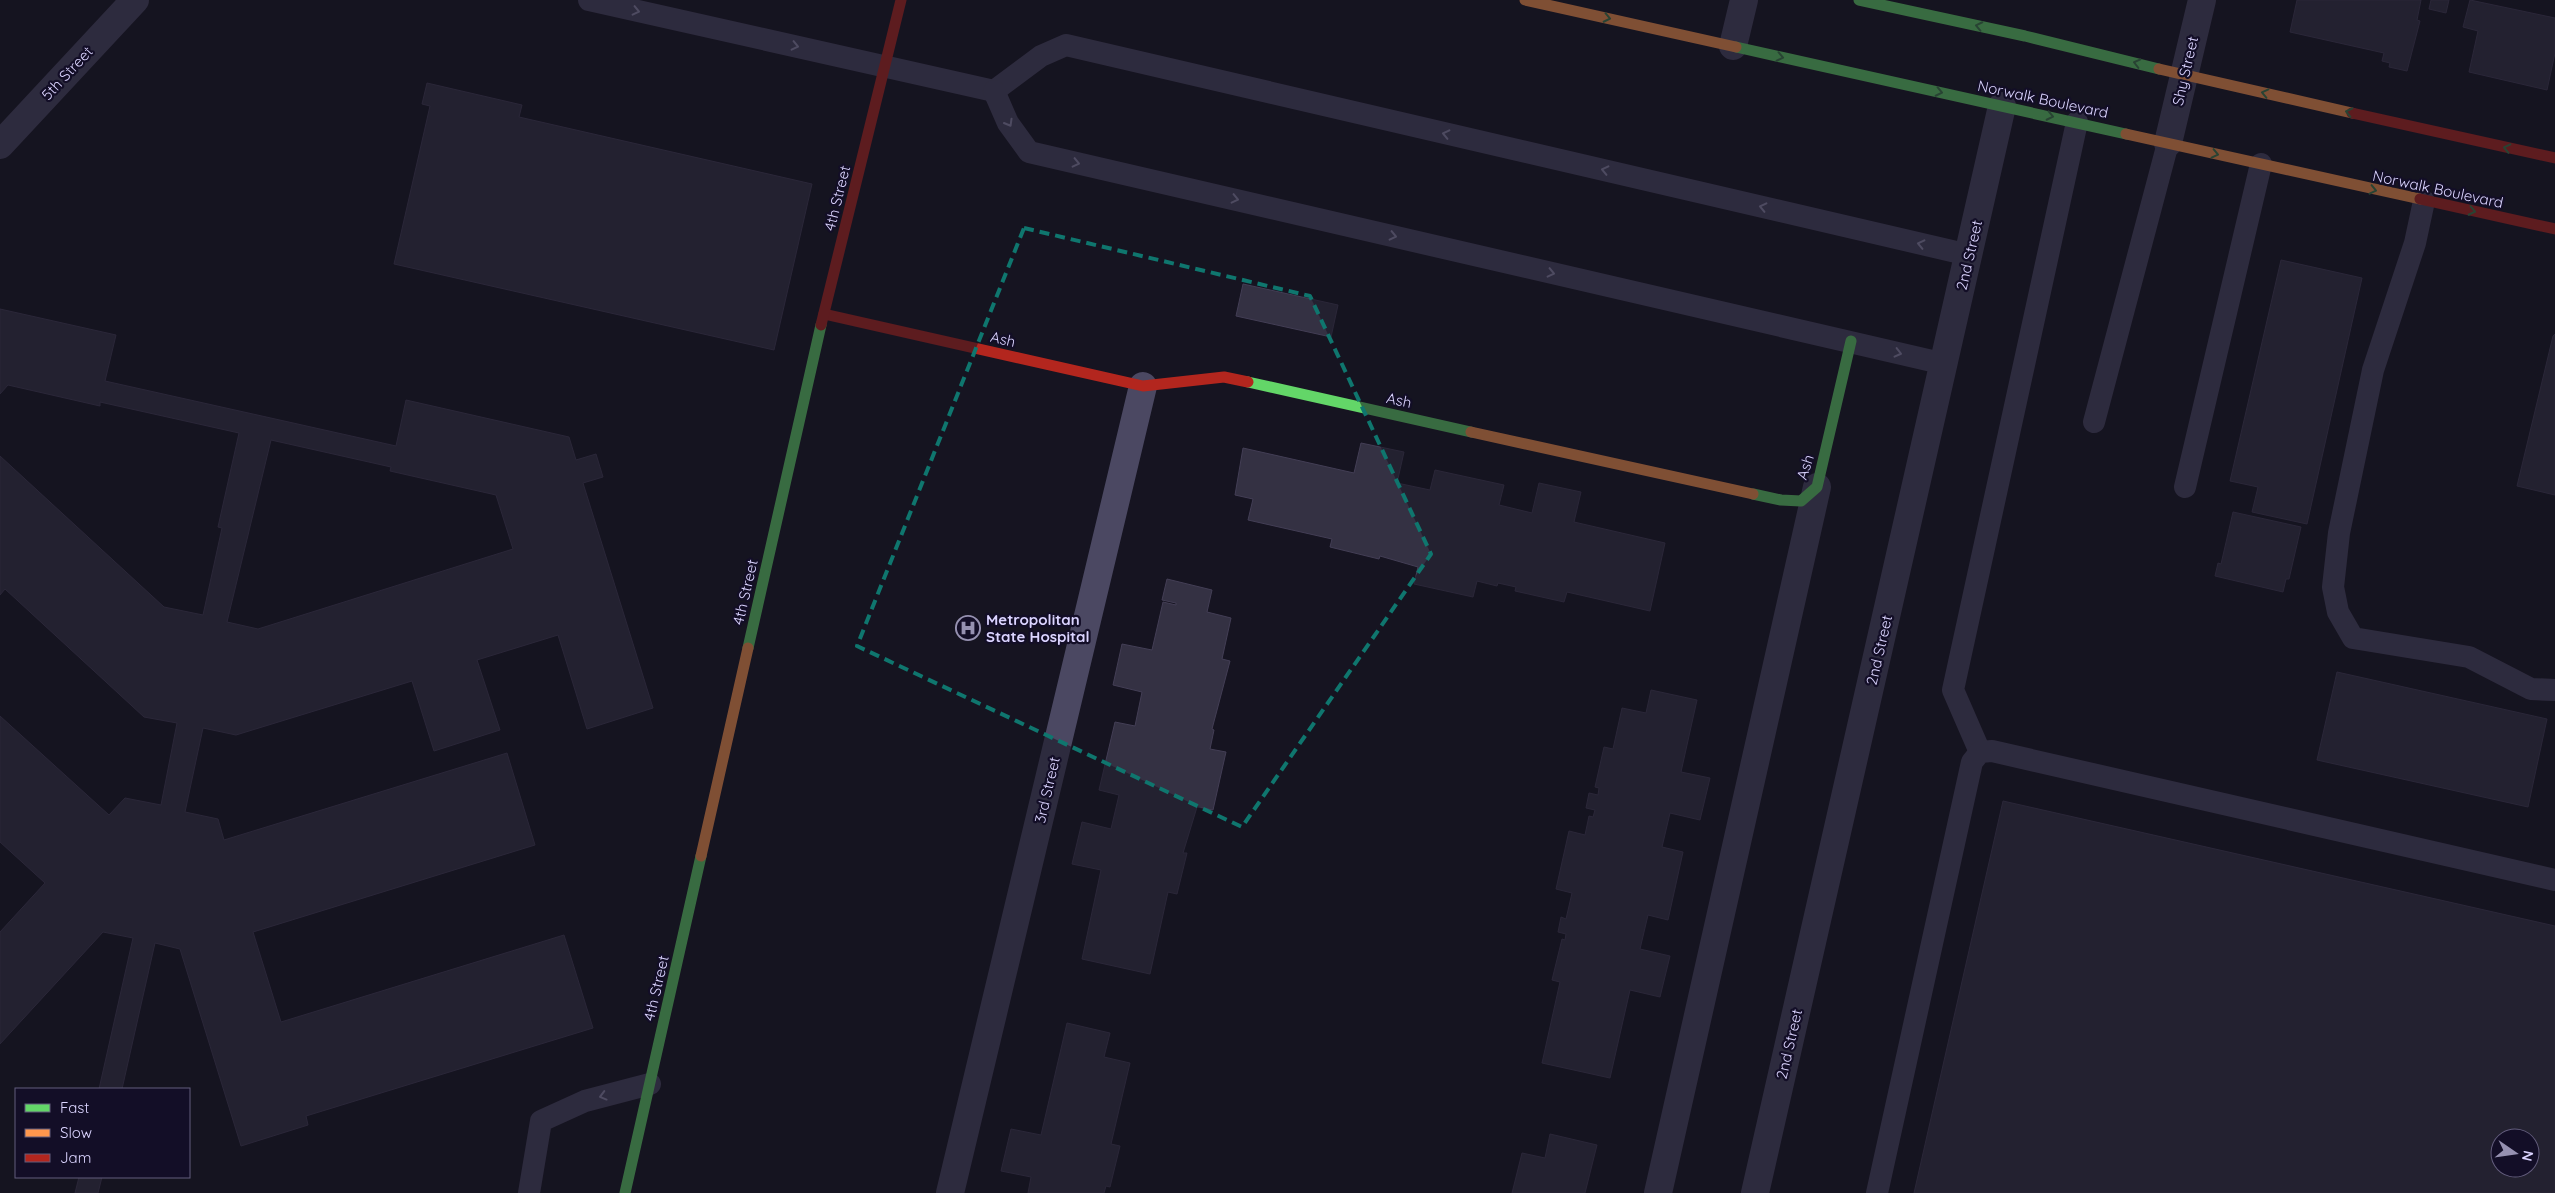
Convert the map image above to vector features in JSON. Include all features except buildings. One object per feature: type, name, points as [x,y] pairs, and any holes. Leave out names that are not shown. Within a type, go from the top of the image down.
[{"type":"street","name":"5th Street","points":[[0,145],[135,0]]},
{"type":"street","name":"4th Street","points":[[625,1193],[824,314],[901,0]]},
{"type":"street","name":"Norwalk Boulevard","points":[[1525,0],[2077,122],[2424,202],[2555,229]]},
{"type":"street","points":[[1732,46],[1744,0]]},
{"type":"street","points":[[1859,0],[2025,36],[2184,75],[2555,158]]},
{"type":"street","name":"Shy Street","points":[[2168,143],[2202,0]]},
{"type":"street","name":"2nd Street","points":[[1755,1193],[1945,364],[2002,106]]},
{"type":"street","name":"Ash","points":[[824,314],[1143,386],[1224,377],[1780,500],[1801,501],[1817,487],[1851,341]]},
{"type":"street","name":"3rd Street","points":[[950,1193],[1143,386]]},
{"type":"street","points":[[1658,1193],[1817,487]]},
{"type":"lane","points":[[589,0],[994,92]]},
{"type":"lane","points":[[994,92],[1040,56],[1066,45],[1969,255]]},
{"type":"lane","points":[[994,92],[1008,122],[1029,152],[1945,364]]},
{"type":"lane","points":[[1980,752],[1953,690],[2077,122]]},
{"type":"lane","points":[[2094,422],[2168,143]]},
{"type":"lane","points":[[2185,487],[2261,164]]},
{"type":"lane","points":[[2424,202],[2415,243],[2373,370],[2340,533],[2333,587],[2338,612],[2352,638],[2469,657],[2531,689],[2555,690]]},
{"type":"lane","points":[[1877,1193],[1972,762],[1980,752],[1992,751],[2555,880]]},
{"type":"lane","points":[[529,1193],[541,1121],[585,1101],[650,1084]]},
{"type":"highlighted area","points":[[1024,228],[1310,296],[1431,554],[1242,827],[857,646]]},
{"type":"traffic: fast","points":[[1859,0],[2025,36],[2159,69]]},
{"type":"traffic: fast","points":[[1736,47],[2126,134]]},
{"type":"traffic: fast","points":[[748,648],[821,325]]},
{"type":"traffic: fast","points":[[1753,494],[1781,500],[1801,501],[1817,487],[1851,341]]},
{"type":"traffic: fast","points":[[1248,382],[1471,432]]},
{"type":"traffic: fast","points":[[625,1193],[701,856]]},
{"type":"traffic: slow","points":[[1525,0],[1736,47]]},
{"type":"traffic: slow","points":[[2159,69],[2352,113]]},
{"type":"traffic: slow","points":[[2126,134],[2420,199]]},
{"type":"traffic: slow","points":[[1471,432],[1753,494]]},
{"type":"traffic: slow","points":[[701,856],[748,648]]},
{"type":"traffic: jam","points":[[821,325],[901,0]]},
{"type":"traffic: jam","points":[[2352,113],[2555,158]]},
{"type":"traffic: jam","points":[[2420,199],[2555,229]]},
{"type":"traffic: jam","points":[[824,314],[1143,386],[1224,377],[1248,382]]},
{"type":"place","name":"Metropolitan State Hospital","points":[[968,628]]}]
